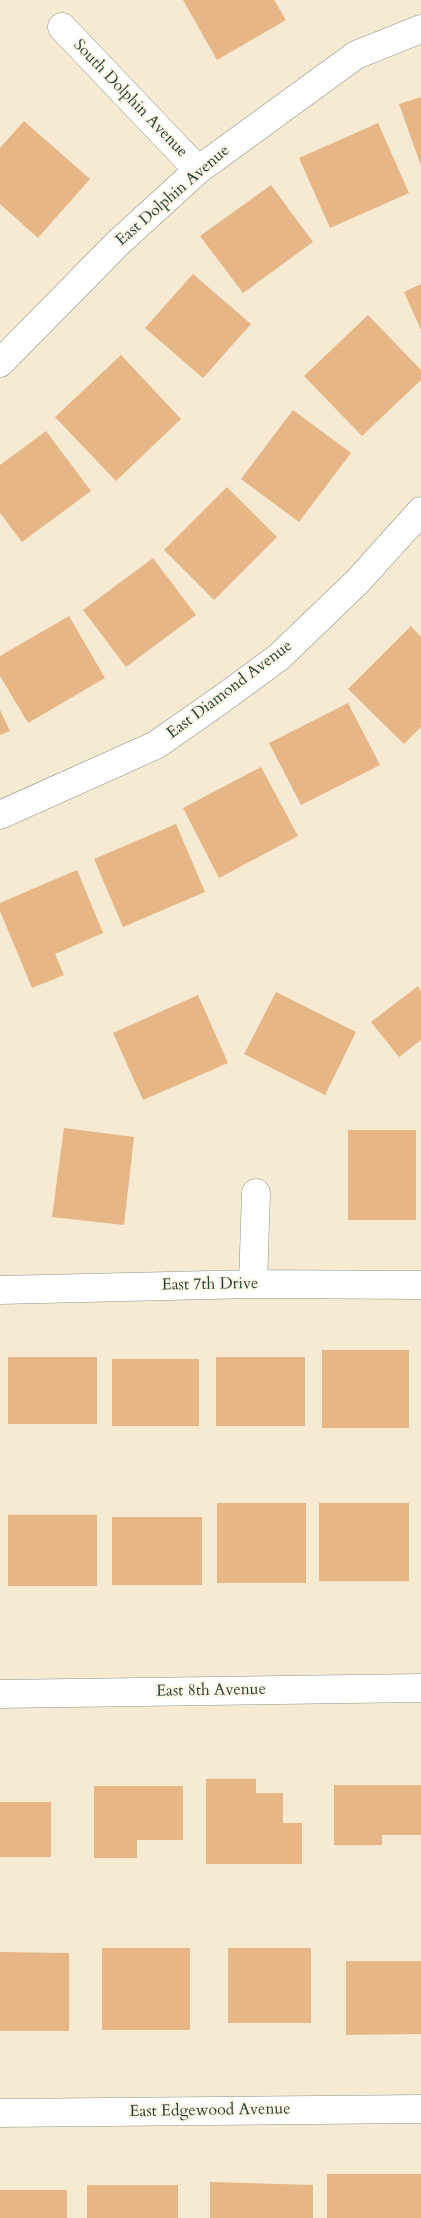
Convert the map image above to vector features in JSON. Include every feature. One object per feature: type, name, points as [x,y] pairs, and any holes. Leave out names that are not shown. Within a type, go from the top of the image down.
[{"type":"street","name":"South Dolphin Avenue","points":[[62,27],[198,170]]},
{"type":"street","name":"East Dolphin Avenue","points":[[0,363],[118,243],[198,170],[356,55],[421,29]]},
{"type":"street","name":"East Diamond Avenue","points":[[0,815],[156,745],[279,657],[358,581],[421,511]]},
{"type":"street","points":[[253,1284],[256,1193]]},
{"type":"street","name":"East 7th Drive","points":[[0,1290],[253,1284],[421,1285]]},
{"type":"street","name":"East 8th Avenue","points":[[0,1694],[421,1688]]},
{"type":"street","name":"East Edgewood Avenue","points":[[0,2113],[421,2109]]},
{"type":"building","points":[[183,0],[274,0],[286,20],[217,60]]},
{"type":"building","points":[[421,97],[421,166],[399,104]]},
{"type":"building","points":[[24,121],[90,179],[38,238],[0,204],[0,148]]},
{"type":"building","points":[[378,123],[409,193],[330,228],[299,158]]},
{"type":"building","points":[[271,185],[313,242],[243,293],[200,236]]},
{"type":"building","points":[[193,274],[251,324],[203,378],[145,328]]},
{"type":"building","points":[[421,284],[421,330],[404,292]]},
{"type":"building","points":[[368,315],[421,370],[421,380],[362,436],[304,376]]},
{"type":"building","points":[[121,355],[181,419],[116,481],[55,417]]},
{"type":"building","points":[[293,410],[351,453],[299,522],[241,479]]},
{"type":"building","points":[[46,431],[91,491],[22,542],[0,513],[0,465]]},
{"type":"building","points":[[227,487],[277,537],[214,600],[164,550]]},
{"type":"building","points":[[153,558],[196,615],[126,667],[83,610]]},
{"type":"building","points":[[69,616],[105,678],[28,723],[0,676],[0,656]]},
{"type":"building","points":[[411,626],[421,637],[421,727],[404,744],[348,689]]},
{"type":"building","points":[[348,703],[380,765],[301,805],[269,743]]},
{"type":"building","points":[[0,710],[10,731],[0,735]]},
{"type":"building","points":[[261,767],[298,836],[219,878],[183,808]]},
{"type":"building","points":[[176,824],[205,892],[123,927],[94,859]]},
{"type":"building","points":[[77,870],[103,933],[55,954],[64,975],[32,988],[0,911],[0,903]]},
{"type":"building","points":[[418,986],[421,991],[421,1040],[399,1057],[371,1022]]},
{"type":"building","points":[[276,992],[356,1032],[325,1095],[244,1054]]},
{"type":"building","points":[[198,995],[228,1063],[143,1100],[113,1033]]},
{"type":"building","points":[[64,1128],[134,1137],[124,1225],[52,1217]]},
{"type":"building","points":[[348,1130],[416,1130],[416,1220],[348,1220]]},
{"type":"building","points":[[322,1350],[409,1350],[409,1428],[322,1428]]},
{"type":"building","points":[[8,1357],[97,1357],[97,1424],[8,1424]]},
{"type":"building","points":[[216,1357],[305,1357],[305,1426],[216,1426]]},
{"type":"building","points":[[112,1359],[199,1359],[199,1426],[112,1426]]},
{"type":"building","points":[[217,1503],[306,1503],[306,1583],[217,1583]]},
{"type":"building","points":[[319,1503],[409,1503],[409,1581],[319,1581]]},
{"type":"building","points":[[8,1515],[97,1515],[97,1586],[8,1586]]},
{"type":"building","points":[[112,1517],[202,1517],[202,1585],[112,1585]]},
{"type":"building","points":[[206,1779],[256,1779],[256,1793],[283,1793],[283,1823],[302,1823],[302,1864],[206,1864]]},
{"type":"building","points":[[334,1785],[421,1785],[421,1835],[382,1835],[382,1845],[334,1845]]},
{"type":"building","points":[[94,1786],[183,1786],[183,1840],[137,1840],[137,1858],[94,1858]]},
{"type":"building","points":[[0,1802],[51,1802],[51,1857],[0,1857]]},
{"type":"building","points":[[102,1948],[190,1948],[190,2030],[102,2030]]},
{"type":"building","points":[[228,1948],[311,1948],[311,2023],[228,2023]]},
{"type":"building","points":[[0,1952],[69,1953],[69,2031],[0,2031]]},
{"type":"building","points":[[346,1961],[421,1961],[421,2034],[346,2035]]},
{"type":"building","points":[[327,2174],[421,2174],[421,2218],[327,2218]]},
{"type":"building","points":[[210,2182],[313,2185],[313,2218],[210,2218]]},
{"type":"building","points":[[87,2185],[178,2185],[178,2218],[87,2218]]},
{"type":"building","points":[[0,2190],[67,2190],[67,2218],[0,2218]]}]
